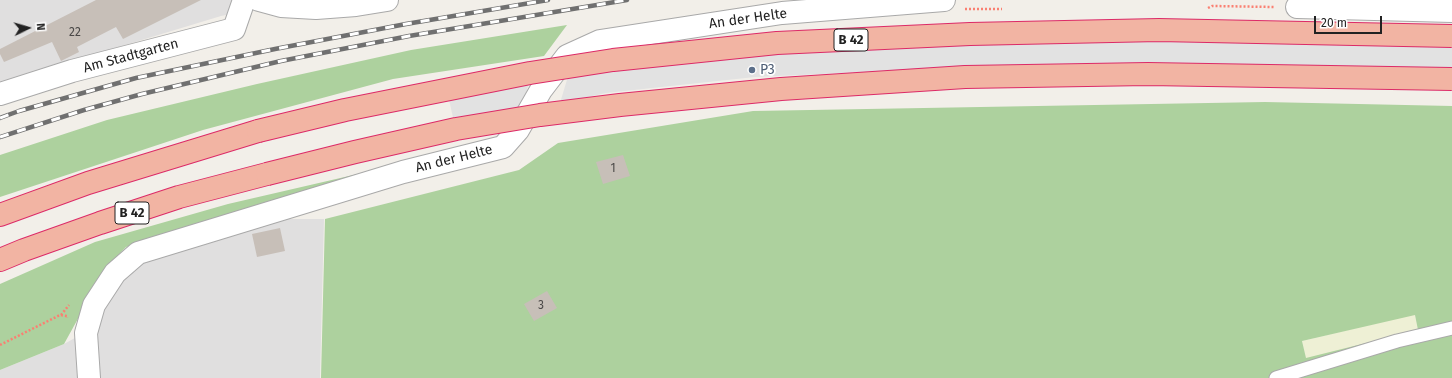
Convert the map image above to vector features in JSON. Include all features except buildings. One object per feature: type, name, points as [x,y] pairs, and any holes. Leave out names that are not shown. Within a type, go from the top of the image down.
[{"type":"highway","name":"B 42","points":[[0,215],[88,183],[258,131],[353,108],[530,73],[613,60],[777,43],[970,34],[1159,30],[1452,36]]},
{"type":"highway","name":"B 42","points":[[0,260],[93,225],[164,202],[354,152],[456,129],[620,105],[781,89],[964,76],[1124,74],[1452,79]]},
{"type":"street","name":"Am Stadtgarten","points":[[0,94],[72,71],[234,29],[244,0]]},
{"type":"street","points":[[259,0],[281,6],[316,8],[356,5],[387,0]]},
{"type":"street","name":"An der Helte","points":[[89,378],[86,333],[94,305],[115,273],[138,253],[403,172],[503,147],[518,130],[540,90],[567,56],[600,42],[782,13],[944,0]]},
{"type":"street","points":[[1297,7],[1452,11]]},
{"type":"lane","points":[[1276,378],[1397,341],[1452,328]]},
{"type":"path","points":[[0,345],[60,315],[67,316],[69,323]]},
{"type":"shaded area","points":[[0,0],[303,0],[221,16],[0,83]]},
{"type":"shaded area","name":"P3","points":[[1159,38],[1452,44],[1452,72],[953,68],[755,77],[606,93],[560,103],[569,73],[777,51]]},
{"type":"shaded area","points":[[529,81],[523,110],[454,122],[448,95]]},
{"type":"shaded area","points":[[285,219],[324,219],[320,378],[0,378],[0,370],[64,344],[93,328],[118,281],[137,261]]},
{"type":"green space","points":[[567,25],[544,56],[393,79],[203,130],[0,197],[0,155],[107,120],[257,84],[411,50]]},
{"type":"green space","points":[[1265,102],[1452,106],[1452,378],[321,378],[325,219],[519,170],[558,143],[753,111]],"holes":[[[1415,315],[1418,330],[1306,358],[1302,341]]]},
{"type":"green space","points":[[362,173],[375,174],[126,247],[106,268],[64,344],[0,370],[0,284],[95,242],[228,204]]},
{"type":"green space","points":[[1415,314],[1418,330],[1306,359],[1302,341]]},
{"type":"railway","points":[[0,118],[19,111],[136,78],[406,24],[548,0]]},
{"type":"railway","points":[[0,137],[84,110],[142,94],[281,61],[409,36],[627,0]]},
{"type":"place","name":"P3","points":[[752,70]]}]
